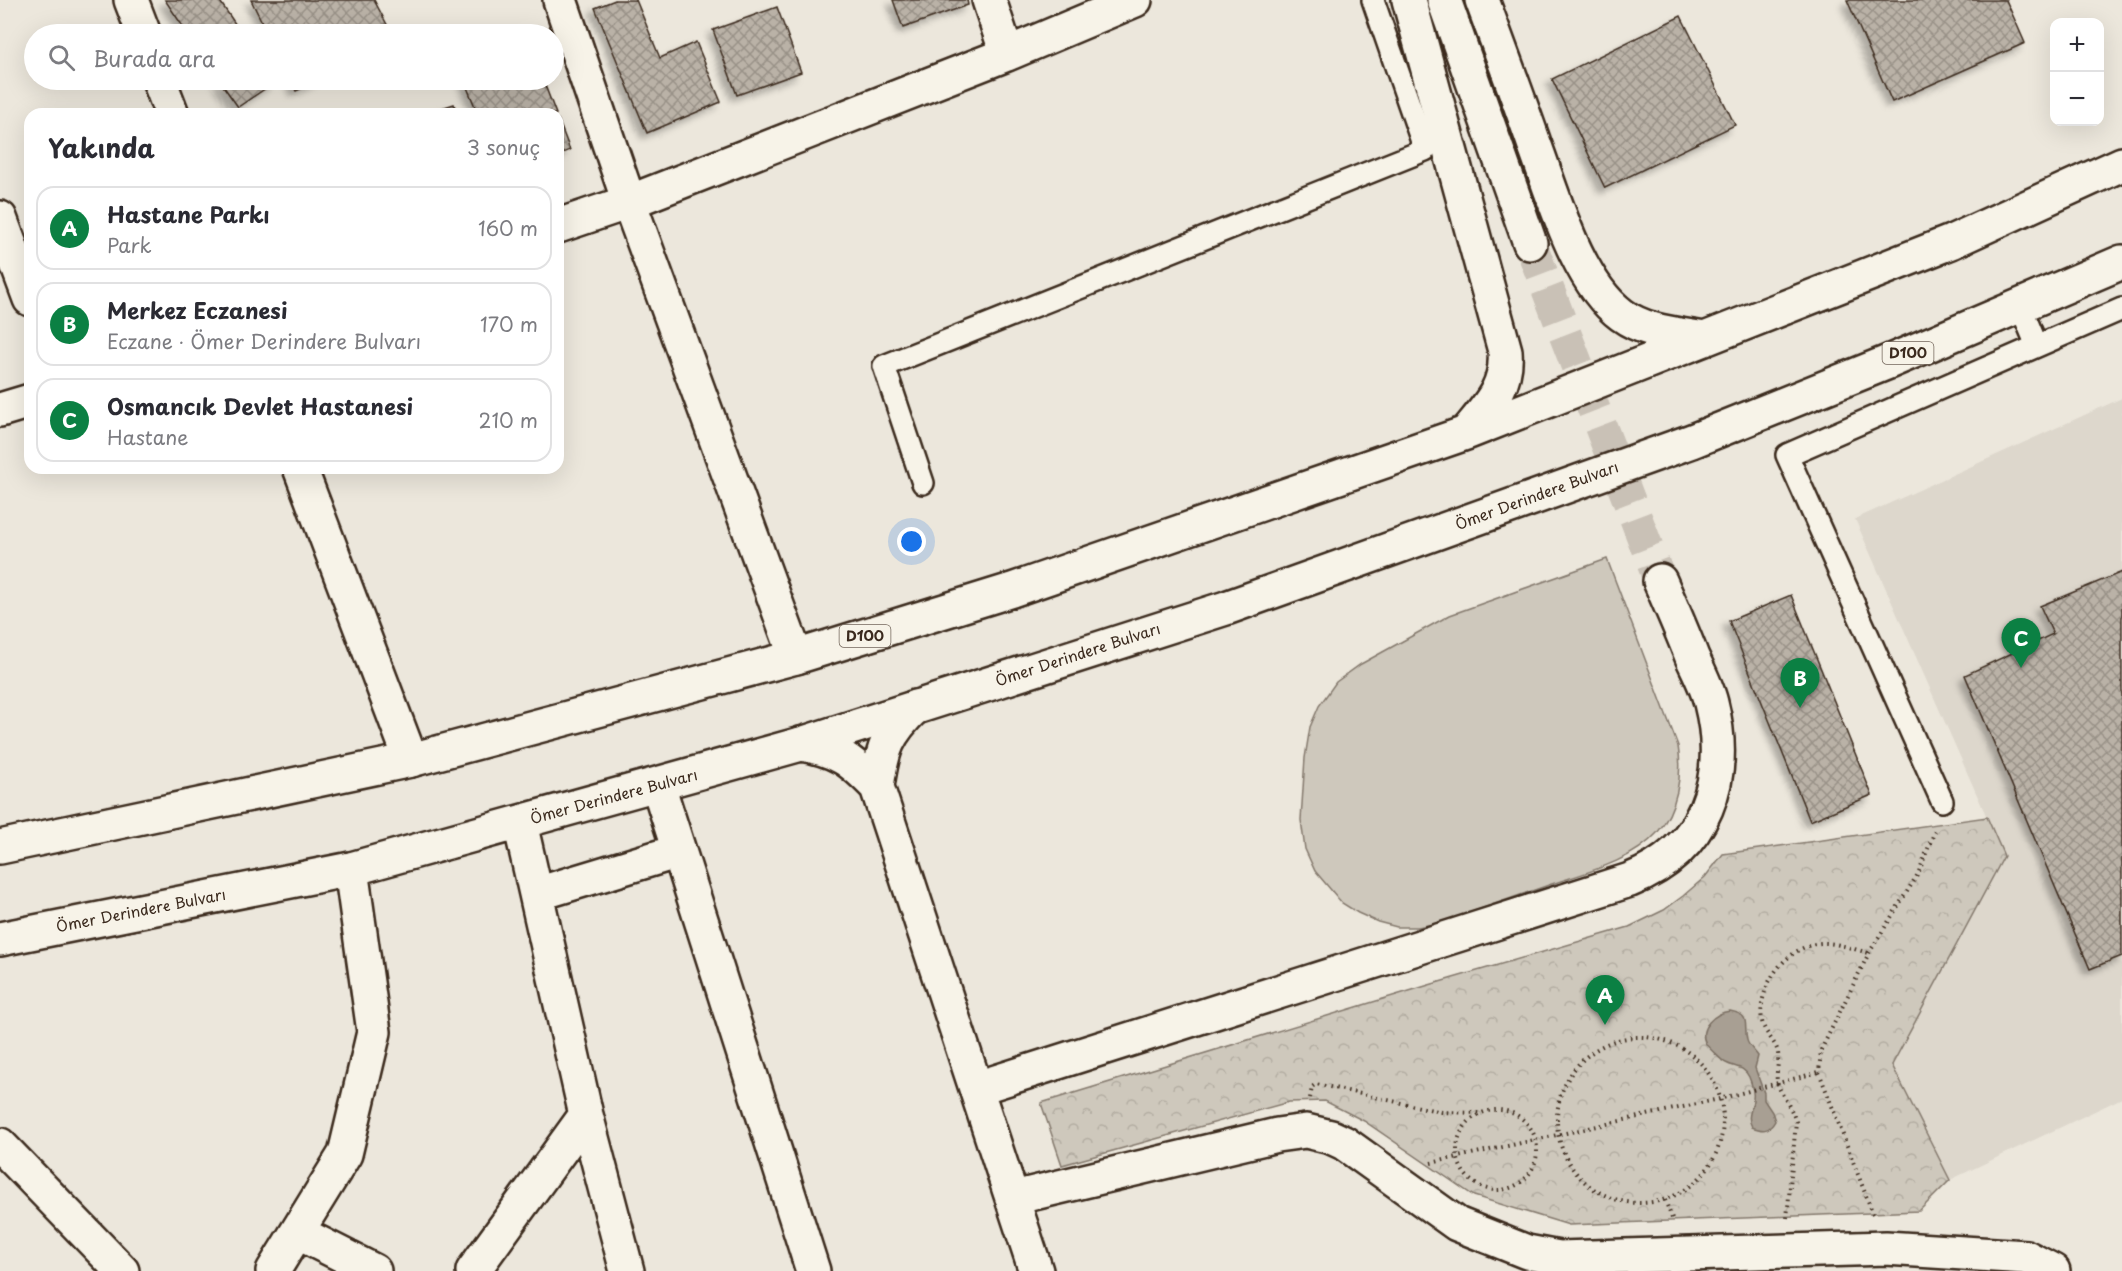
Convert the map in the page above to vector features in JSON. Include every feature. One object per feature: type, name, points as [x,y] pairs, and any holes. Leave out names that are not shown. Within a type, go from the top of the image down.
[{"type":"main road","points":[[131,0],[140,24]]},
{"type":"main road","points":[[560,0],[629,201],[796,657]]},
{"type":"main road","points":[[989,0],[1007,54]]},
{"type":"main road","points":[[564,224],[629,201],[1007,54],[1135,0]]},
{"type":"main road","points":[[1409,0],[1505,351],[1506,366],[1500,388],[1466,433]]},
{"type":"main road","points":[[1444,0],[1530,243]]},
{"type":"main road","points":[[1482,0],[1569,238],[1594,284],[1616,311],[1640,325],[1704,339]]},
{"type":"main road","points":[[163,90],[170,108]]},
{"type":"main road","name":"D100","points":[[0,847],[411,760],[796,657],[1012,590],[1466,433],[1951,242],[2122,164]]},
{"type":"main road","points":[[0,218],[24,283]]},
{"type":"main road","name":"Ömer Derindere Bulvarı","points":[[0,939],[351,869],[658,785],[915,708],[1226,608],[1692,441],[2122,261]]},
{"type":"main road","points":[[0,410],[24,403]]},
{"type":"main road","points":[[302,474],[411,760]]},
{"type":"main road","points":[[977,1088],[1630,880],[1659,865],[1689,838],[1704,815],[1716,778],[1718,754],[1710,701],[1660,581]]},
{"type":"main road","points":[[877,787],[886,743],[897,724],[915,708]]},
{"type":"main road","points":[[801,744],[825,748],[845,758],[877,787],[1036,1271]]},
{"type":"main road","points":[[658,785],[813,1271]]},
{"type":"main road","points":[[520,823],[586,1115],[627,1271]]},
{"type":"main road","points":[[537,894],[679,851]]},
{"type":"main road","points":[[273,1271],[345,1154],[374,1032],[351,869]]},
{"type":"main road","points":[[473,1271],[586,1115]]},
{"type":"main road","points":[[1013,1198],[1277,1135],[1306,1131],[1317,1132],[1344,1143],[1457,1224],[1527,1252],[1558,1258],[1886,1248],[2039,1264]]},
{"type":"main road","points":[[0,1144],[122,1271]]},
{"type":"main road","points":[[297,1232],[374,1271]]},
{"type":"main road","points":[[1973,1271],[2039,1264]]},
{"type":"lane","points":[[923,483],[884,366],[1425,150],[1373,0]]},
{"type":"lane","points":[[2020,305],[2037,346]]},
{"type":"lane","points":[[1942,801],[1787,455],[2122,309]]},
{"type":"path","points":[[1886,1248],[1820,1072],[1821,1050],[1869,953],[1918,874],[1939,820],[1942,801]]},
{"type":"path","points":[[1784,1251],[1796,1122],[1794,1113],[1777,1083],[1778,1052],[1765,1030],[1762,1019],[1765,991],[1776,971],[1796,952],[1814,944],[1831,944],[1869,953]]},
{"type":"path","points":[[1628,1038],[1655,1039],[1680,1047],[1701,1063],[1715,1086],[1723,1111],[1721,1139],[1710,1166],[1690,1186],[1665,1200],[1637,1204],[1609,1198],[1585,1183],[1579,1176],[1567,1161],[1557,1135],[1557,1108],[1565,1083],[1581,1062],[1603,1046],[1628,1038]]},
{"type":"path","points":[[1386,1173],[1719,1099],[1820,1072]]},
{"type":"path","points":[[1306,1131],[1311,1089],[1316,1084],[1442,1112],[1480,1113],[1493,1110],[1513,1114],[1520,1117],[1536,1139],[1534,1164],[1528,1175],[1518,1184],[1494,1190],[1471,1181],[1463,1172],[1457,1156],[1460,1133],[1468,1121],[1480,1113]]},
{"type":"shaded area","points":[[2122,398],[2122,1098],[1950,1180],[1892,1065],[2004,856],[1855,519]]},
{"type":"shaded area","points":[[1730,1011],[1744,1018],[1748,1042],[1758,1056],[1755,1068],[1764,1093],[1764,1100],[1775,1121],[1765,1130],[1752,1127],[1750,1123],[1753,1094],[1747,1073],[1722,1060],[1707,1045],[1704,1038],[1709,1022],[1724,1012]]},
{"type":"green space","points":[[1607,559],[1678,746],[1680,769],[1677,792],[1664,824],[1646,843],[1620,860],[1443,922],[1418,927],[1397,927],[1378,922],[1342,903],[1315,871],[1305,849],[1301,820],[1305,758],[1310,727],[1319,706],[1336,682],[1361,664],[1450,615]]},
{"type":"green space","points":[[1987,817],[2004,856],[1892,1065],[1950,1180],[1919,1211],[1569,1225],[1474,1196],[1364,1121],[1325,1101],[1289,1102],[1062,1165],[1041,1103],[1629,927],[1664,910],[1683,896],[1705,877],[1723,854]]},
{"type":"building","points":[[165,0],[219,0],[235,24],[181,24]]},
{"type":"building","points":[[251,0],[374,0],[387,24],[263,24]]},
{"type":"building","points":[[615,0],[636,0],[660,58],[696,42],[721,102],[647,133],[595,8]]},
{"type":"building","points":[[893,0],[967,0],[968,5],[903,28]]},
{"type":"building","points":[[1847,0],[2006,0],[2025,43],[1892,102]]},
{"type":"building","points":[[777,7],[801,72],[737,95],[713,30]]},
{"type":"building","points":[[1681,16],[1735,125],[1605,188],[1552,79]]},
{"type":"building","points":[[226,90],[263,90],[238,107]]},
{"type":"building","points":[[468,90],[547,90],[554,108],[476,108]]},
{"type":"building","points":[[454,104],[455,108],[442,108]]},
{"type":"building","points":[[564,134],[570,150],[564,152]]},
{"type":"building","points":[[2122,572],[2122,956],[2090,969],[1965,675],[2053,634],[2040,606]]},
{"type":"building","points":[[1791,595],[1872,795],[1810,821],[1729,621]]},
{"type":"tunnel","points":[[1530,243],[1660,581]]},
{"type":"place","name":"Osmancık Devlet Hastanesi","points":[[2021,668]]},
{"type":"place","name":"Merkez Eczanesi","points":[[1800,708]]},
{"type":"place","name":"Hastane Parkı","points":[[1605,1025]]}]
